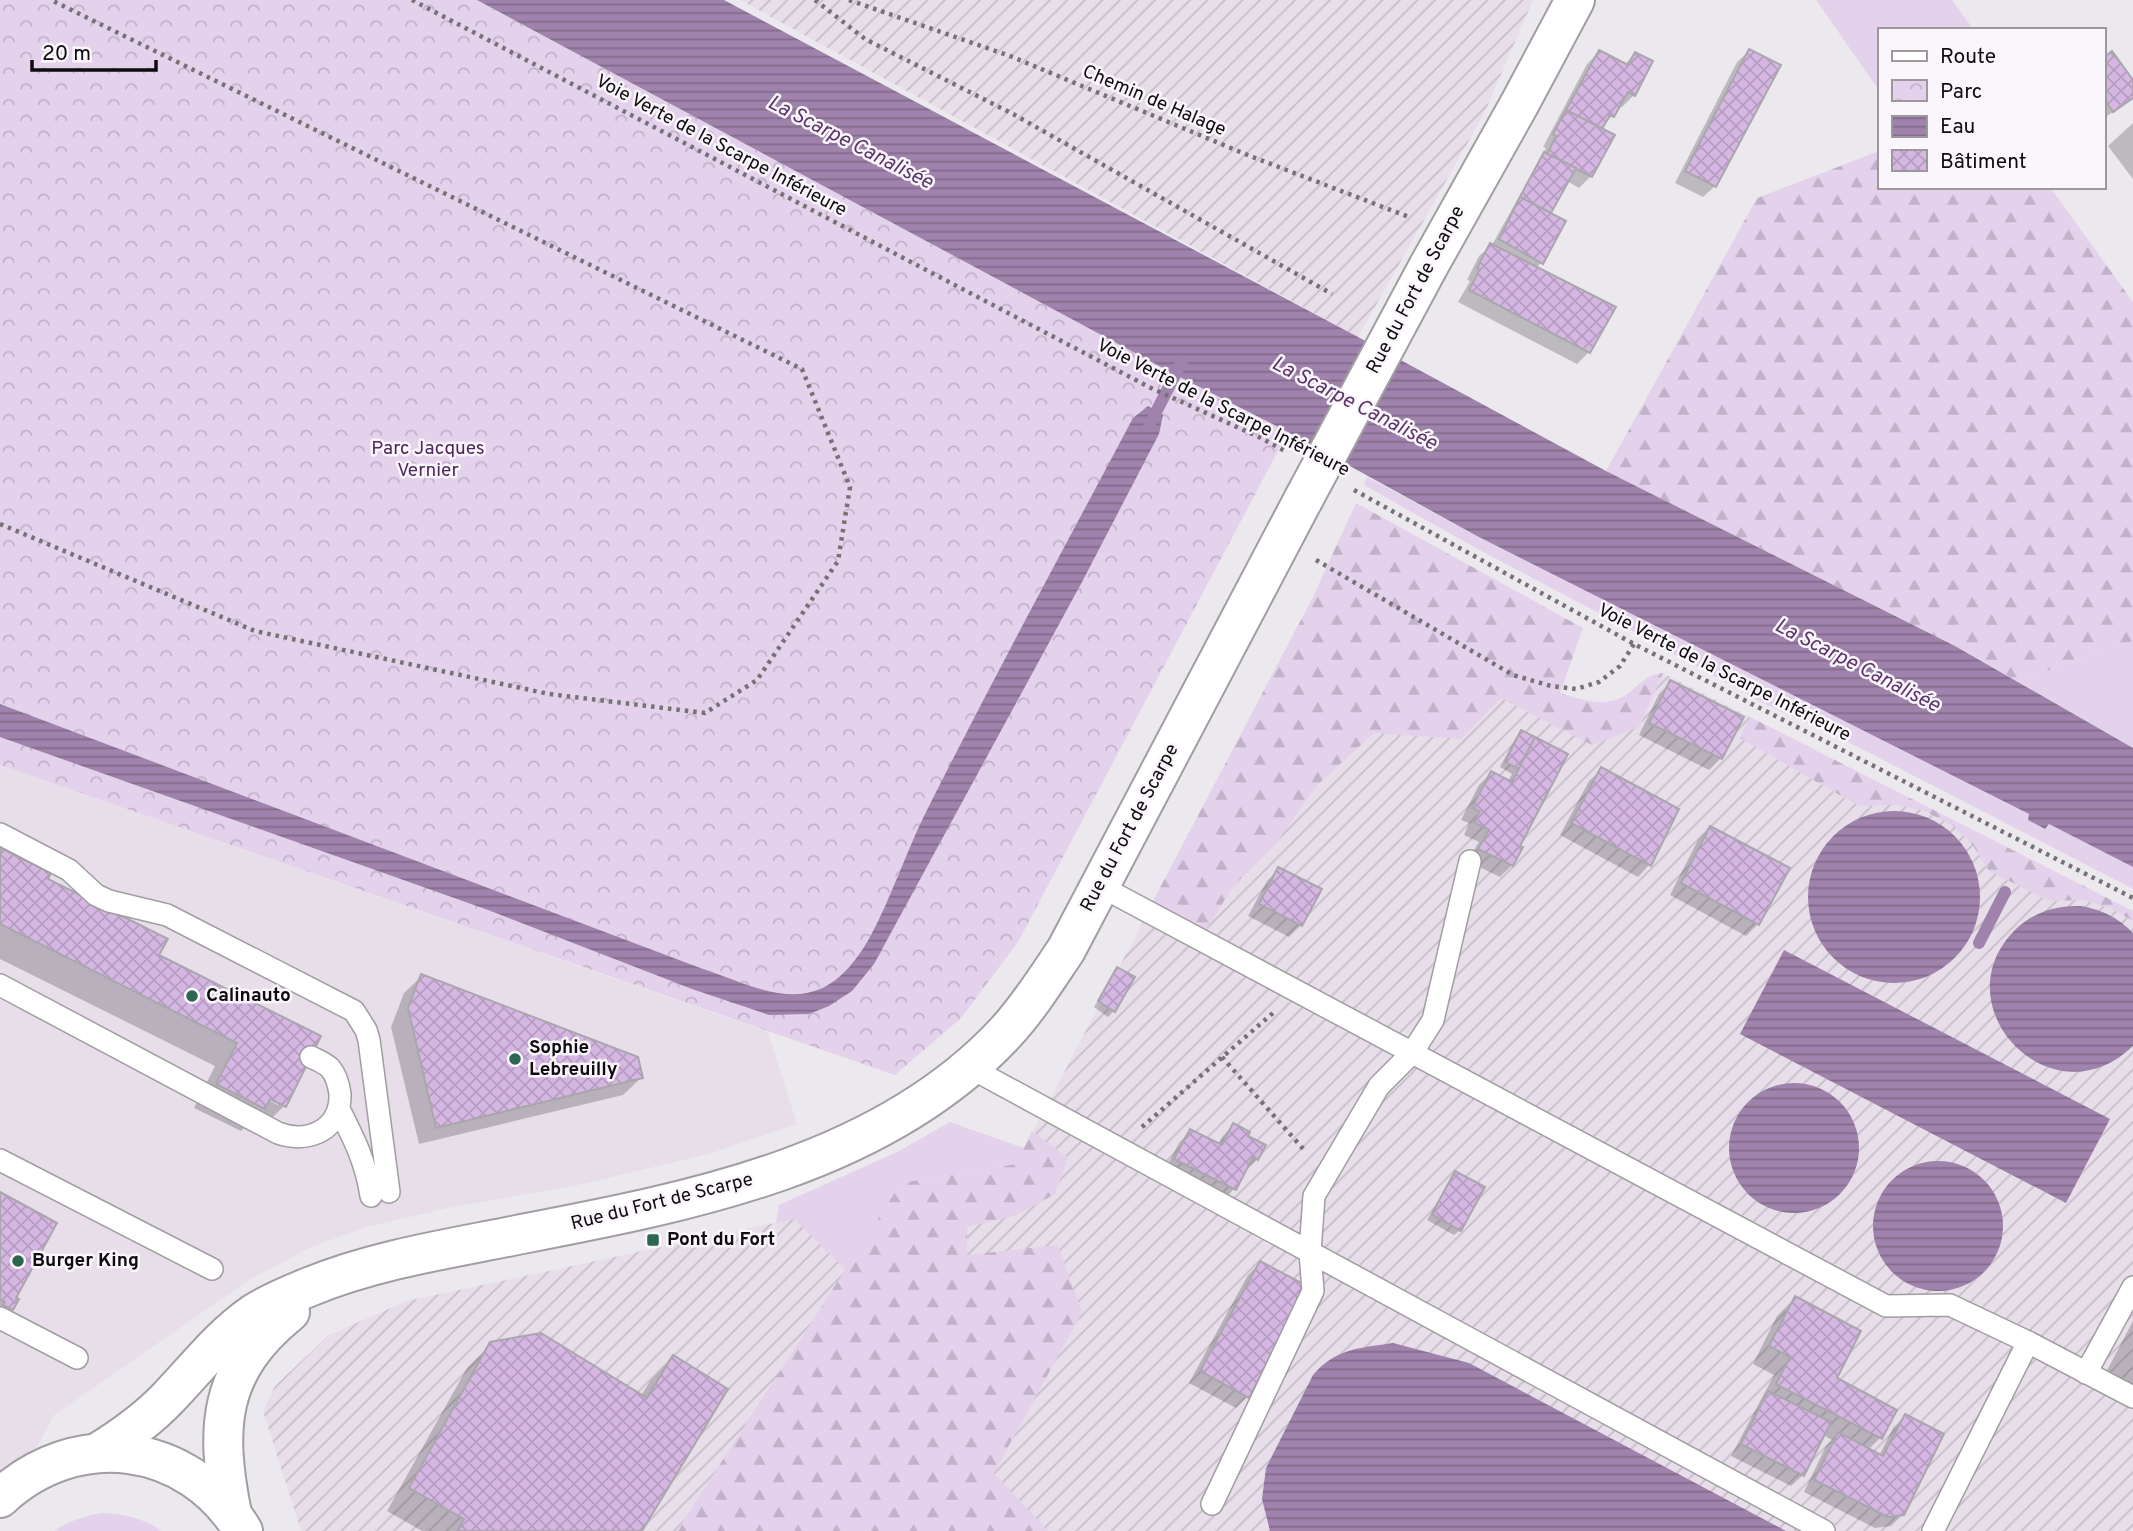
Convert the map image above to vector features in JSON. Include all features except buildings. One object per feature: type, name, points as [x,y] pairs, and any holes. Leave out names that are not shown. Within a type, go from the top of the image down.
[{"type":"main road","name":"Rue du Fort de Scarpe","points":[[97,1453],[138,1426],[228,1334],[276,1301],[360,1270],[423,1254],[640,1212],[759,1179],[862,1136],[922,1102],[969,1067],[1006,1032],[1029,1005],[1066,950],[1279,542],[1575,0]]},
{"type":"main road","name":"Rue du Fort de Scarpe","points":[[238,1523],[222,1455],[222,1428],[227,1400],[236,1376],[269,1329],[325,1288],[360,1270]]},
{"type":"main road","points":[[4,1483],[72,1457],[97,1453],[135,1454],[173,1466],[205,1486],[238,1523]]},
{"type":"lane","points":[[0,834],[69,870],[96,895],[109,901],[167,915],[354,1011],[369,1040],[380,1194],[368,1174],[362,1154],[339,1109]]},
{"type":"lane","points":[[1212,1504],[1313,1291],[1310,1252],[1314,1196],[1379,1086],[1412,1053],[1433,1020],[1470,861]]},
{"type":"lane","points":[[1100,886],[1886,1306],[1950,1305],[2133,1397]]},
{"type":"lane","points":[[0,985],[278,1133],[298,1138],[320,1132],[334,1120],[339,1109],[339,1086],[335,1076],[330,1068],[311,1057]]},
{"type":"lane","points":[[969,1067],[1824,1531]]},
{"type":"lane","points":[[0,1160],[212,1269]]},
{"type":"lane","points":[[2086,1373],[2133,1287]]},
{"type":"lane","points":[[0,1318],[77,1358]]},
{"type":"lane","points":[[1933,1531],[2028,1342]]},
{"type":"path","points":[[0,524],[255,631],[549,694],[705,713],[757,680],[838,561],[850,487],[802,369],[51,0]]},
{"type":"path","name":"Voie Verte de la Scarpe Inférieure","points":[[412,0],[1151,388],[1259,437],[1294,456]]},
{"type":"path","points":[[816,0],[865,39],[1013,114],[1332,294]]},
{"type":"path","name":"Chemin de Halage","points":[[849,0],[1010,56],[1250,156],[1447,231]]},
{"type":"path","name":"Voie Verte de la Scarpe Inférieure","points":[[1352,489],[1634,644],[2133,898]]},
{"type":"path","points":[[1279,542],[1322,563],[1513,675],[1551,686],[1576,690],[1599,682],[1620,666],[1634,644]]},
{"type":"path","points":[[1118,1148],[1272,1013],[1288,987]]},
{"type":"path","points":[[1222,1057],[1326,1176]]},
{"type":"shaded area","points":[[740,0],[1533,0],[1484,114],[1358,337]]},
{"type":"shaded area","points":[[1312,599],[1639,727],[1663,673],[2133,912],[2133,1531],[301,1531],[263,1411],[275,1386],[329,1335],[407,1301],[794,1219],[1016,1164]]},
{"type":"shaded area","points":[[0,765],[768,1032],[797,1124],[709,1154],[574,1186],[448,1208],[367,1227],[311,1247],[249,1280],[53,1416],[0,1520]]},
{"type":"green space","name":"Parc Jacques Vernier","points":[[0,0],[477,0],[1176,375],[1288,432],[1018,942],[961,1018],[895,1075],[0,765]]},
{"type":"green space","points":[[1816,0],[1952,0],[1973,28],[1878,28],[1878,89]]},
{"type":"green space","points":[[1878,151],[1878,189],[2051,189],[2133,302],[2133,641],[2017,681],[1955,646],[1606,471],[1757,198]]},
{"type":"green space","points":[[1367,477],[1477,536],[2029,814],[2028,820],[2045,828],[2049,824],[2133,867],[2133,889],[1860,748],[1763,703],[1364,485]]},
{"type":"green space","points":[[1356,503],[1583,628],[1560,693],[1590,701],[1613,701],[1626,695],[1644,680],[1663,673],[1639,727],[1592,745],[1501,698],[1461,739],[1374,733],[1317,785],[1277,842],[1233,887],[1205,931],[1153,901],[1312,599]]},
{"type":"green space","points":[[2133,641],[2133,748],[2017,681]]},
{"type":"green space","points":[[1750,717],[2133,911],[2133,921],[2110,908],[2084,900],[2050,901],[1989,871],[1972,844],[1953,826],[1925,811],[1896,805],[1859,806],[1740,738]]},
{"type":"green space","points":[[950,1122],[1024,1148],[1016,1164],[901,1183],[846,1270],[794,1219],[776,1223],[779,1205],[897,1152]]},
{"type":"green space","points":[[1032,1131],[1068,1158],[1055,1194],[1017,1215],[967,1227],[967,1255],[1058,1245],[1082,1312],[994,1473],[1048,1531],[677,1531],[901,1183],[1016,1164]]},
{"type":"green space","points":[[102,1513],[133,1518],[161,1531],[54,1531],[77,1519]]},
{"type":"water","name":"La Scarpe Canalisée","points":[[477,0],[724,0],[1606,471],[1955,646],[2133,748],[2133,867],[2049,824],[2045,829],[2028,820],[2029,814],[1477,536],[1288,432],[1176,375]]},
{"type":"water","points":[[1148,406],[1163,415],[1159,434],[1082,582],[874,964],[852,991],[829,1006],[809,1014],[769,1015],[692,989],[488,910],[0,737],[0,704],[746,984],[776,993],[806,993],[820,989],[836,980],[866,945],[924,816],[1001,666],[1133,418]]},
{"type":"water","points":[[1894,811],[1927,818],[1955,836],[1973,864],[1980,897],[1973,930],[1955,958],[1927,976],[1894,983],[1861,976],[1833,958],[1815,930],[1808,897],[1815,864],[1833,836],[1861,818]]},
{"type":"water","points":[[2081,906],[2109,915],[2133,933],[2133,1046],[2101,1067],[2069,1072],[2039,1063],[2014,1045],[1997,1020],[1990,990],[1996,958],[2017,928],[2046,911]]},
{"type":"water","points":[[1784,950],[2110,1119],[2066,1203],[1740,1034]]},
{"type":"water","points":[[1794,1083],[1819,1088],[1840,1102],[1854,1123],[1859,1148],[1854,1173],[1840,1194],[1819,1208],[1794,1213],[1769,1208],[1748,1194],[1734,1173],[1729,1148],[1734,1123],[1748,1102],[1769,1088]]},
{"type":"water","points":[[1938,1161],[1963,1166],[1984,1180],[1998,1201],[2003,1226],[1998,1251],[1984,1272],[1963,1286],[1938,1291],[1913,1286],[1892,1272],[1878,1251],[1873,1226],[1878,1201],[1892,1180],[1913,1166]]},
{"type":"water","points":[[1393,1343],[1469,1363],[1786,1531],[1270,1531],[1262,1499],[1266,1468],[1313,1375],[1340,1354]]},
{"type":"waterway","points":[[1149,426],[1182,361]]},
{"type":"waterway","points":[[1979,943],[2005,892]]},
{"type":"place","name":"Calinauto","points":[[192,996]]},
{"type":"place","name":"Sophie Lebreuilly","points":[[515,1059]]},
{"type":"place","name":"Pont du Fort","points":[[653,1240]]},
{"type":"place","name":"Burger King","points":[[18,1261]]}]
